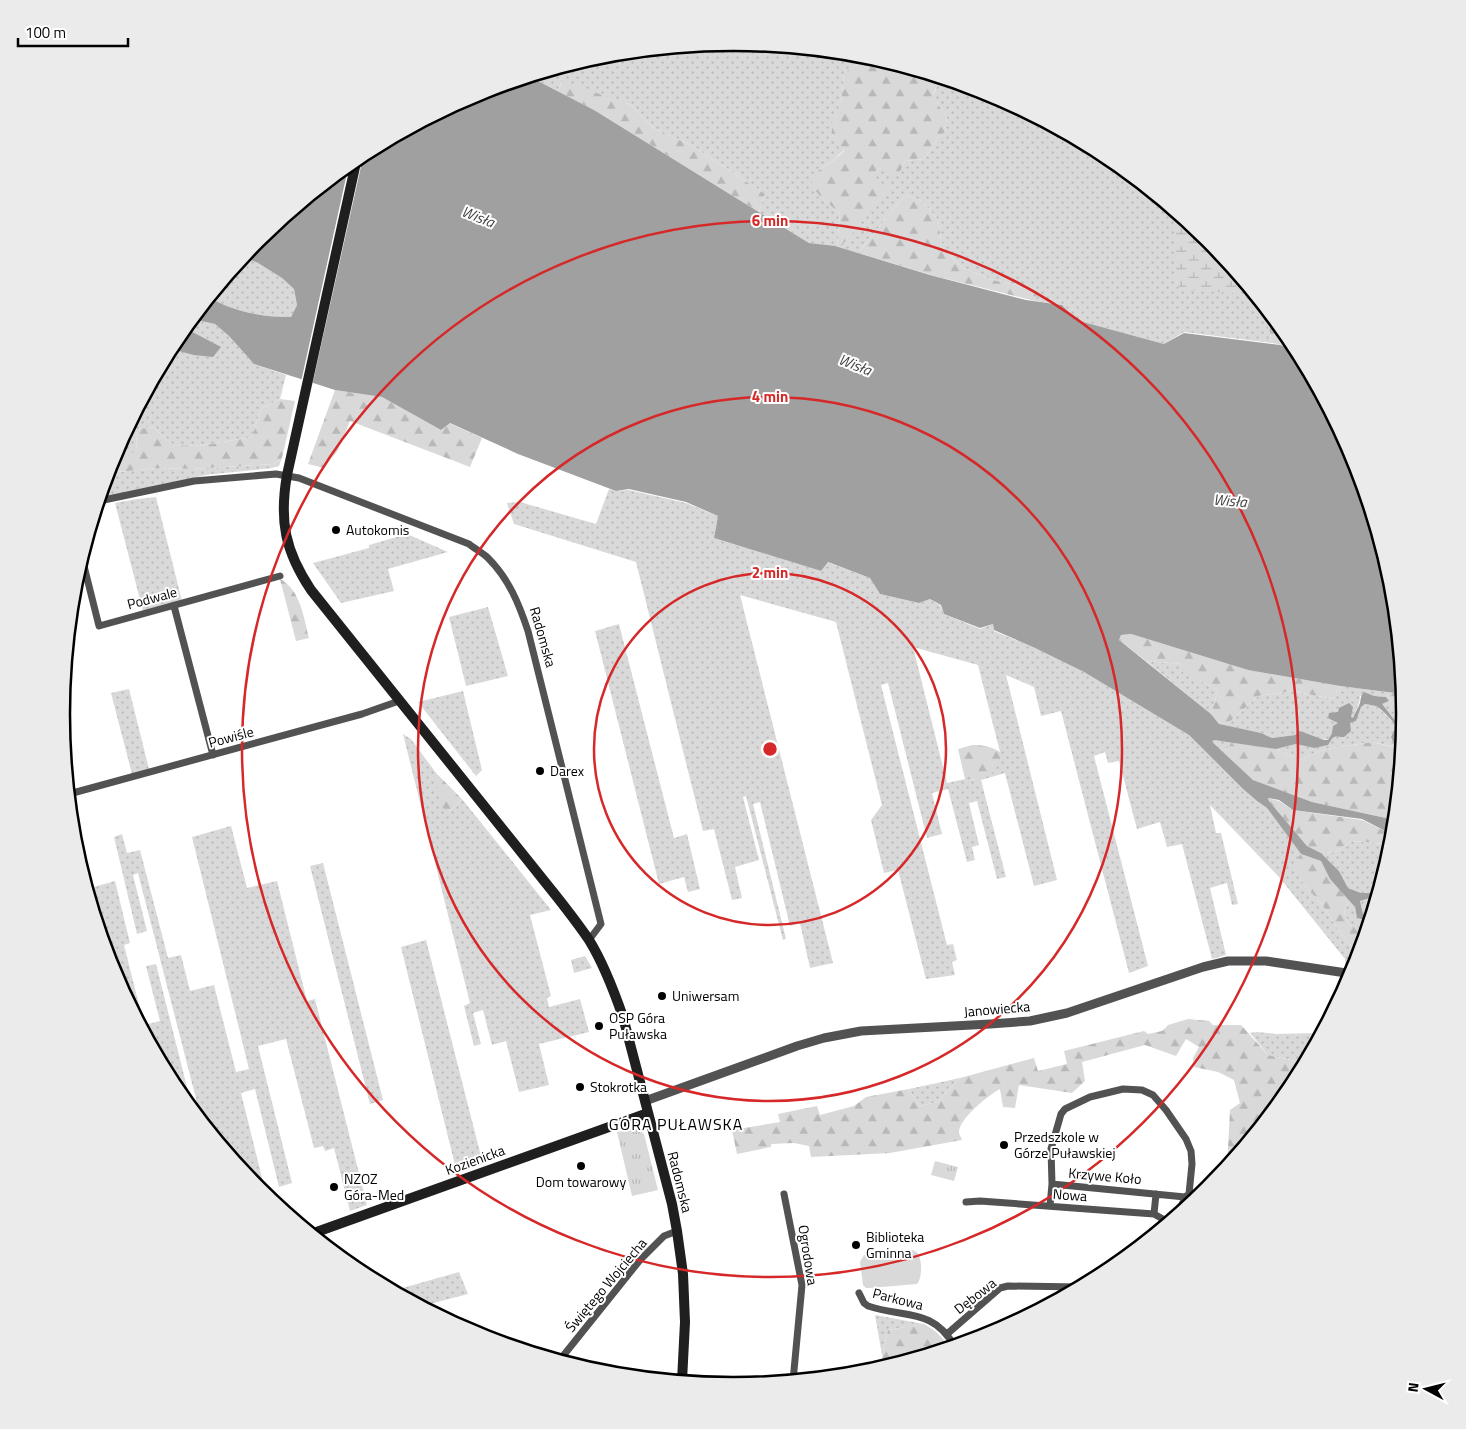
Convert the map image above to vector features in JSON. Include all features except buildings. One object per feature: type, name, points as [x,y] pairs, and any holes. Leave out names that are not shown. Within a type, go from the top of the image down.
[{"type":"main road","name":"Radomska","points":[[354,170],[284,492],[283,518],[288,546],[294,563],[310,590],[557,897],[589,940],[613,988],[623,1017],[672,1204],[677,1231],[683,1274],[685,1322],[682,1375]]},
{"type":"main road","name":"Kozienicka","points":[[318,1232],[648,1113]]},
{"type":"street","points":[[106,500],[194,481],[276,474],[287,475]]},
{"type":"street","name":"Radomska","points":[[287,475],[468,544],[487,557],[506,580],[519,603],[528,631],[601,924],[589,940]]},
{"type":"street","name":"Podwale","points":[[85,571],[99,626],[280,576]]},
{"type":"street","points":[[174,606],[213,755]]},
{"type":"street","name":"Powiśle","points":[[74,793],[362,714],[399,701]]},
{"type":"street","name":"Janowiecka","points":[[645,1101],[686,1088],[797,1046],[837,1035],[876,1030],[1030,1021],[1067,1012],[1203,967],[1228,961],[1266,961],[1344,973]]},
{"type":"street","name":"Krzywe Koło","points":[[1050,1206],[1052,1184],[1051,1149],[1061,1114],[1065,1109],[1090,1097],[1123,1089],[1142,1090],[1153,1095],[1186,1139],[1191,1151],[1192,1164],[1187,1196],[1052,1184]]},
{"type":"street","name":"Ogrodowa","points":[[784,1194],[802,1285],[794,1374]]},
{"type":"street","name":"Krzywe Koło","points":[[1154,1214],[1156,1194]]},
{"type":"street","name":"Nowa","points":[[966,1202],[980,1201],[1154,1214],[1163,1219]]},
{"type":"street","name":"Świętego Wojciecha","points":[[563,1356],[640,1260],[664,1236],[677,1231]]},
{"type":"street","name":"Dębowa","points":[[947,1334],[1000,1288],[1008,1286],[1068,1287]]},
{"type":"street","name":"Parkowa","points":[[859,1294],[868,1306],[933,1322],[947,1334],[951,1341]]},
{"type":"green space","points":[[733,51],[820,57],[859,64],[844,73],[841,105],[832,124],[832,135],[844,150],[829,164],[816,172],[820,196],[840,214],[837,247],[809,243],[759,212],[765,194],[691,145],[653,128],[631,105],[562,82],[557,91],[537,81],[604,64],[646,57]]},
{"type":"green space","points":[[859,64],[939,84],[933,94],[947,117],[945,132],[938,138],[924,159],[905,161],[900,172],[893,175],[881,168],[876,171],[875,179],[890,187],[840,248],[837,247],[840,214],[811,185],[816,172],[844,151],[832,135],[832,124],[841,104],[844,73]]},
{"type":"green space","points":[[563,81],[631,105],[653,128],[691,145],[765,194],[759,212],[594,110],[557,91]]},
{"type":"green space","points":[[938,84],[987,102],[1065,140],[1137,188],[1176,222],[1176,281],[1180,290],[1239,286],[1268,323],[1272,343],[1184,332],[1164,344],[1076,320],[1062,305],[1035,301],[1036,294],[1016,285],[993,280],[963,268],[942,247],[938,220],[922,201],[905,195],[858,253],[840,248],[889,187],[874,179],[876,171],[881,168],[900,172],[905,161],[924,159],[938,138],[945,132],[947,117],[933,95]]},
{"type":"green space","points":[[905,195],[922,201],[938,220],[942,247],[963,268],[993,280],[1016,285],[1037,294],[1035,301],[931,275],[858,253]]},
{"type":"green space","points":[[1176,222],[1232,277],[1239,287],[1234,293],[1180,290],[1176,281]]},
{"type":"green space","points":[[251,260],[282,278],[294,289],[297,305],[291,317],[249,313],[215,301]]},
{"type":"green space","points":[[200,321],[215,324],[229,336],[254,364],[286,375],[280,399],[261,409],[252,437],[199,446],[173,445],[153,427],[137,429],[136,453],[123,454],[138,421],[181,348],[220,347],[192,332]]},
{"type":"green space","points":[[1268,323],[1284,345],[1272,343]]},
{"type":"green space","points":[[335,390],[382,397],[441,430],[449,423],[482,438],[470,467],[350,421],[338,450],[324,468],[308,464]]},
{"type":"green space","points":[[280,399],[295,401],[282,458],[273,464],[192,469],[159,468],[116,472],[123,454],[136,452],[137,429],[153,427],[173,445],[199,446],[252,437],[261,409]]},
{"type":"green space","points":[[282,458],[279,466],[272,468],[206,475],[107,497],[116,472],[159,468],[192,469],[273,464]]},
{"type":"green space","points":[[609,489],[616,491],[629,490],[686,503],[718,516],[714,538],[821,571],[827,562],[870,578],[880,594],[919,603],[930,599],[940,605],[944,614],[980,629],[993,624],[994,631],[1035,648],[1084,672],[1189,735],[1243,789],[1267,808],[1301,854],[1295,862],[1303,884],[1321,903],[1353,949],[1347,965],[1345,965],[1345,959],[1279,877],[1210,805],[1216,833],[1221,833],[1238,904],[1232,905],[1227,883],[1210,888],[1226,955],[1212,959],[1182,844],[1167,847],[1160,822],[1137,829],[1119,761],[1108,763],[1105,752],[1094,756],[1148,966],[1129,973],[1061,711],[1041,716],[1034,687],[1006,675],[1057,880],[1034,886],[1005,773],[981,780],[1006,877],[997,879],[977,801],[969,803],[979,845],[972,847],[975,860],[967,862],[948,789],[932,793],[942,834],[927,838],[888,683],[881,685],[947,945],[953,944],[957,960],[952,962],[955,975],[926,979],[898,870],[884,873],[871,820],[882,805],[836,622],[740,595],[833,963],[810,968],[800,923],[790,926],[760,802],[753,804],[786,939],[783,940],[746,796],[743,797],[759,860],[735,867],[742,898],[732,900],[714,829],[703,831],[636,562],[514,524],[507,503],[520,502],[596,524]],"holes":[[[913,647],[978,665],[1000,752],[977,780],[965,779],[947,783]]]},
{"type":"green space","points":[[156,497],[182,601],[143,611],[115,503]]},
{"type":"green space","points":[[407,534],[448,552],[388,569],[394,591],[341,603],[313,563],[369,548],[369,545]]},
{"type":"green space","points":[[280,579],[287,584],[297,597],[309,638],[296,641]]},
{"type":"green space","points":[[488,607],[508,676],[466,686],[449,617]]},
{"type":"green space","points":[[619,624],[674,838],[687,834],[700,889],[688,892],[684,877],[659,884],[595,631]]},
{"type":"green space","points":[[1131,634],[1248,670],[1340,686],[1333,699],[1292,691],[1258,696],[1225,726],[1219,724],[1211,714],[1218,690],[1183,673],[1181,664],[1146,661],[1119,640],[1121,635]]},
{"type":"green space","points":[[1146,661],[1181,664],[1184,673],[1218,690],[1211,714]]},
{"type":"green space","points":[[1340,686],[1388,692],[1386,697],[1360,696],[1353,719],[1338,723],[1328,740],[1295,735],[1272,738],[1261,733],[1225,726],[1258,696],[1292,691],[1333,699]]},
{"type":"green space","points":[[129,689],[149,769],[132,774],[111,693]]},
{"type":"green space","points":[[463,691],[482,770],[476,776],[418,702]]},
{"type":"green space","points":[[1388,692],[1396,693],[1396,706],[1389,701],[1386,697]]},
{"type":"green space","points":[[1389,701],[1396,706],[1396,723],[1394,719],[1381,704]]},
{"type":"green space","points":[[1365,704],[1378,707],[1396,725],[1391,737],[1395,747],[1372,742],[1326,749],[1299,760],[1276,749],[1296,744],[1314,748],[1323,745],[1350,723],[1356,721],[1361,706]]},
{"type":"green space","points":[[403,734],[411,739],[436,773],[436,783],[450,811],[462,799],[551,910],[530,915],[551,996],[547,998],[549,1007],[580,999],[589,1032],[539,1044],[549,1085],[519,1092],[506,1041],[492,1045],[483,1010],[473,1013],[481,1044],[474,1046],[464,1006],[470,1003]]},
{"type":"green space","points":[[1214,740],[1232,742],[1223,754],[1211,742]]},
{"type":"green space","points":[[1232,742],[1276,749],[1299,760],[1326,749],[1372,742],[1395,747],[1388,819],[1312,802],[1253,780],[1223,754]]},
{"type":"green space","points":[[972,745],[987,746],[1000,752],[1000,761],[994,772],[977,780],[965,779],[958,749]]},
{"type":"green space","points":[[436,773],[462,799],[450,811],[442,808],[436,783]]},
{"type":"green space","points":[[1268,798],[1279,801],[1293,810],[1362,820],[1386,832],[1384,844],[1351,841],[1336,852],[1321,853],[1307,846]]},
{"type":"green space","points":[[231,826],[247,888],[277,881],[307,1001],[315,999],[367,1205],[350,1211],[334,1148],[325,1151],[323,1146],[314,1148],[286,1039],[258,1046],[292,1183],[279,1187],[255,1089],[241,1093],[263,1182],[234,1152],[198,1105],[138,873],[133,875],[147,931],[137,934],[114,837],[122,834],[127,853],[140,850],[168,958],[181,955],[190,991],[214,985],[236,1072],[249,1069],[192,837]]},
{"type":"green space","points":[[1351,841],[1384,844],[1372,893],[1361,893],[1348,888],[1339,871],[1321,853],[1336,852]]},
{"type":"green space","points":[[1301,854],[1321,861],[1330,879],[1350,900],[1344,911],[1349,925],[1361,928],[1353,949],[1321,903],[1303,884],[1294,862]]},
{"type":"green space","points":[[323,863],[383,1100],[370,1104],[310,866]]},
{"type":"green space","points":[[115,881],[130,943],[124,945],[141,1014],[120,968],[92,887]]},
{"type":"green space","points":[[1370,898],[1365,915],[1363,914],[1360,901]]},
{"type":"green space","points":[[1350,900],[1355,907],[1357,918],[1364,920],[1361,928],[1349,925],[1344,911]]},
{"type":"green space","points":[[426,940],[483,1164],[457,1173],[401,947]]},
{"type":"green space","points":[[585,956],[592,968],[574,973],[571,960]]},
{"type":"green space","points":[[156,964],[188,1092],[147,1024],[160,1021],[146,966]]},
{"type":"green space","points":[[1188,1019],[1209,1021],[1213,1025],[1241,1025],[1268,1055],[1297,1061],[1259,1118],[1228,1157],[1230,1110],[1240,1103],[1234,1080],[1218,1072],[1194,1067],[1193,1058],[1199,1047],[1186,1039],[1176,1056],[1145,1045],[1082,1062],[1085,1081],[1072,1093],[1019,1085],[1015,1108],[1003,1107],[1000,1089],[982,1102],[963,1121],[959,1133],[962,1140],[890,1153],[811,1157],[809,1146],[794,1143],[771,1144],[771,1147],[737,1154],[732,1130],[780,1122],[778,1114],[817,1106],[820,1115],[854,1106],[866,1097],[909,1089],[919,1106],[937,1102],[960,1078],[1034,1058],[1038,1071],[1067,1064],[1064,1051],[1144,1031],[1148,1034],[1162,1031],[1168,1025]]},
{"type":"green space","points":[[1250,1033],[1314,1033],[1297,1061],[1268,1055]]},
{"type":"green space","points":[[960,1078],[937,1102],[919,1106],[909,1089]]},
{"type":"green space","points":[[638,1129],[644,1134],[658,1190],[632,1196],[617,1132]]},
{"type":"green space","points":[[935,1161],[958,1167],[954,1181],[931,1175]]},
{"type":"green space","points":[[913,1250],[918,1254],[921,1262],[921,1275],[917,1284],[870,1288],[866,1288],[863,1285],[860,1262],[864,1255]]},
{"type":"green space","points":[[459,1272],[468,1294],[430,1304],[400,1289]]},
{"type":"green space","points":[[875,1315],[924,1324],[888,1330],[882,1355]]},
{"type":"green space","points":[[924,1324],[938,1334],[946,1343],[883,1360],[882,1355],[888,1330]]},
{"type":"water","name":"Wisła","points":[[538,81],[594,110],[809,243],[835,246],[930,275],[1026,300],[1062,305],[1076,320],[1164,344],[1184,333],[1284,346],[1328,421],[1361,501],[1384,585],[1391,628],[1396,693],[1340,686],[1248,670],[1131,634],[1121,635],[1119,640],[1211,714],[1219,724],[1261,733],[1272,738],[1295,735],[1300,731],[1328,740],[1333,726],[1338,723],[1328,718],[1329,713],[1338,712],[1339,708],[1349,703],[1353,707],[1351,717],[1353,718],[1364,692],[1374,696],[1386,697],[1389,701],[1382,704],[1394,719],[1396,726],[1378,707],[1365,704],[1361,707],[1356,721],[1350,723],[1351,731],[1344,737],[1334,737],[1328,745],[1314,748],[1296,744],[1276,749],[1214,740],[1212,742],[1253,780],[1312,802],[1388,819],[1386,831],[1362,819],[1293,810],[1279,800],[1268,798],[1307,846],[1321,853],[1339,871],[1348,888],[1361,893],[1372,893],[1370,898],[1360,901],[1363,914],[1365,915],[1364,920],[1357,918],[1355,907],[1330,879],[1321,861],[1301,854],[1267,808],[1243,789],[1189,735],[1084,672],[994,630],[993,624],[980,628],[944,614],[941,605],[930,599],[919,603],[880,594],[870,578],[828,562],[821,571],[714,538],[718,516],[686,502],[629,489],[616,491],[518,454],[450,423],[441,430],[382,397],[335,390],[254,364],[229,336],[215,324],[200,321],[215,301],[249,313],[291,317],[297,305],[294,289],[282,278],[251,260],[296,216],[329,188],[365,163],[401,140],[440,120],[479,102]]},
{"type":"water","points":[[192,332],[221,347],[213,357],[179,351]]},
{"type":"water","points":[[1396,727],[1395,747],[1391,737]]},
{"type":"pier","points":[[361,166],[312,386],[301,382],[346,176]]},
{"type":"place","name":"Autokomis","points":[[336,530]]},
{"type":"place","name":"Darex","points":[[540,771]]},
{"type":"place","name":"Uniwersam","points":[[662,996]]},
{"type":"place","name":"OSP Góra Puławska","points":[[599,1026]]},
{"type":"place","name":"Stokrotka","points":[[580,1087]]},
{"type":"place","name":"Przedszkole w Górze Puławskiej","points":[[1004,1145]]},
{"type":"place","name":"Dom towarowy","points":[[581,1166]]},
{"type":"place","name":"NZOZ Góra-Med","points":[[334,1187]]},
{"type":"place","name":"Biblioteka Gminna","points":[[856,1245]]},
{"type":"district","name":"GÓRA PUŁAWSKA","points":[[676,1124]]}]
